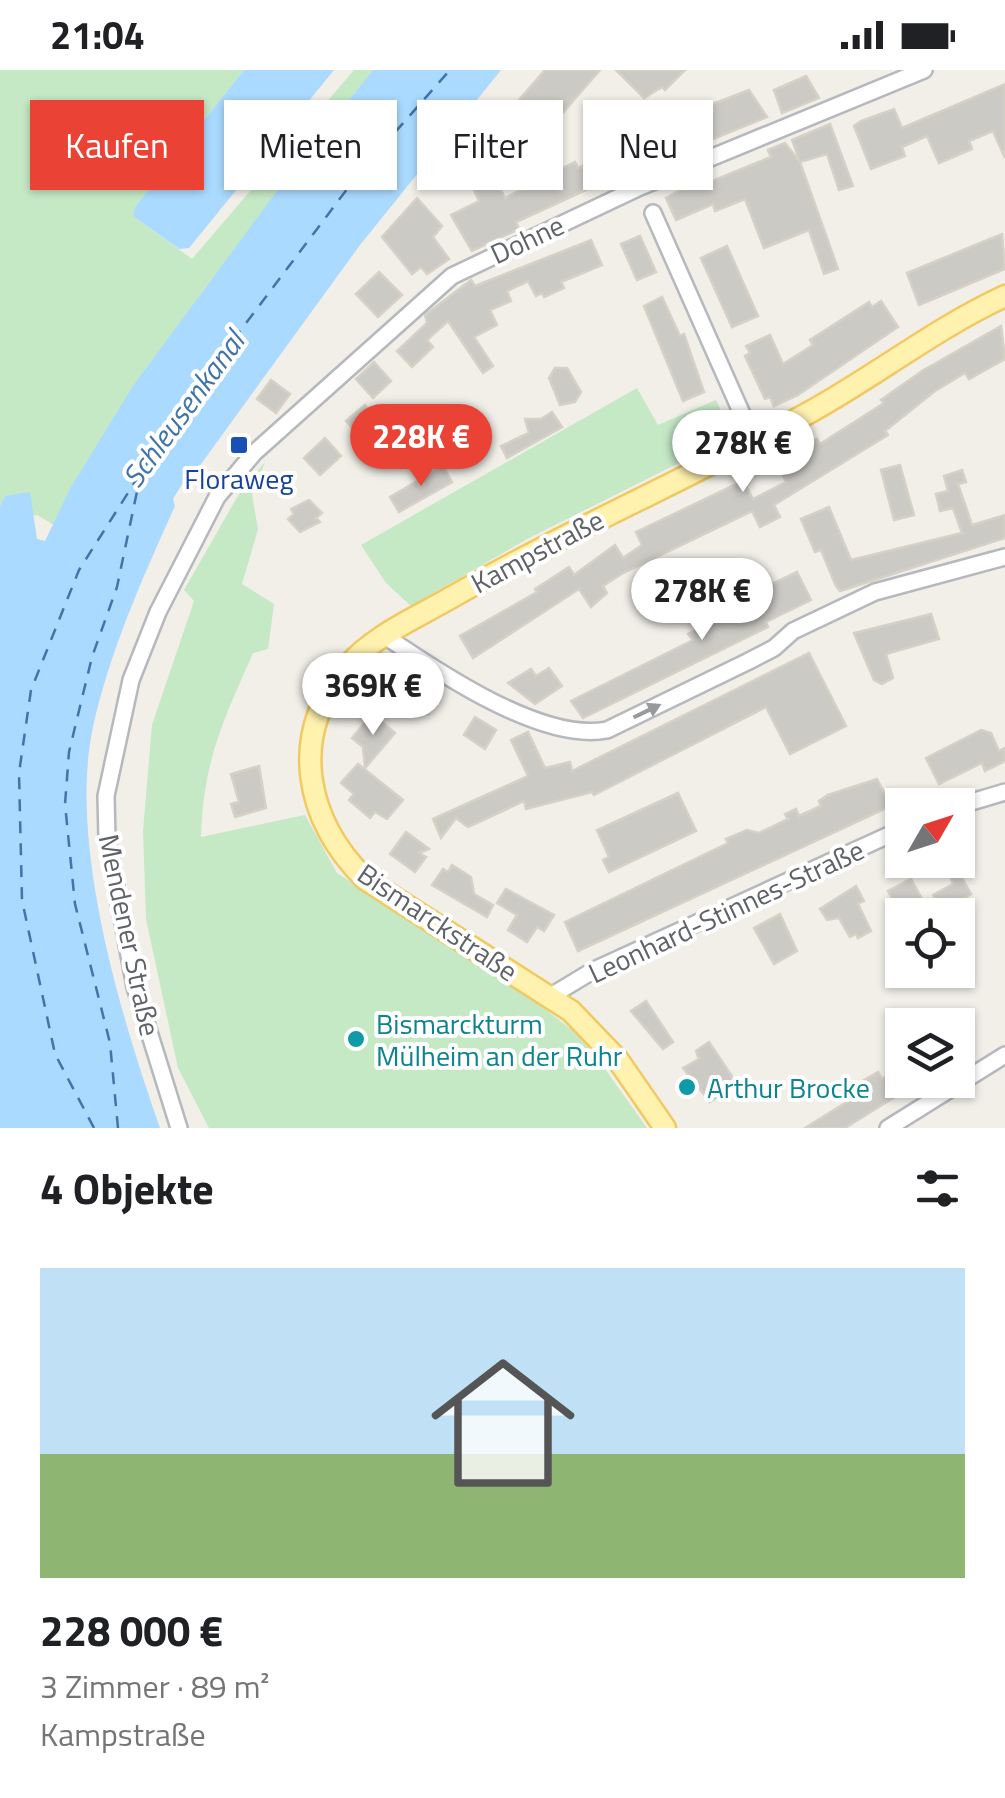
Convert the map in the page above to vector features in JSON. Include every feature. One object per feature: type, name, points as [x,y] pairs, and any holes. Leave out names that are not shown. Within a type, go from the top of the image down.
[{"type":"main road","name":"Kampstraße","points":[[385,636],[506,566],[811,411],[964,315],[1005,296]]},
{"type":"main road","name":"Bismarckstraße","points":[[385,636],[345,668],[324,704],[313,735],[310,768],[314,799],[326,832],[366,879],[550,996],[598,1036],[666,1128]]},
{"type":"street","name":"Dohne","points":[[239,469],[452,276],[640,187],[924,70]]},
{"type":"street","points":[[653,212],[754,440]]},
{"type":"street","name":"Mendener Straße","points":[[178,1128],[136,987],[107,839],[106,796],[131,680],[158,612],[199,528],[239,469]]},
{"type":"street","points":[[385,636],[504,707],[552,726],[589,734],[607,730],[774,648],[793,631],[875,592],[1005,557]]},
{"type":"street","points":[[975,801],[1005,792]]},
{"type":"street","name":"Leonhard-Stinnes-Straße","points":[[550,996],[594,970],[885,838]]},
{"type":"street","points":[[888,1128],[1005,1055]]},
{"type":"green space","points":[[0,70],[244,70],[204,120],[204,100],[30,100],[30,190],[149,190],[133,216],[192,259],[251,190],[281,190],[205,288],[56,526],[37,515],[0,524]]},
{"type":"green space","points":[[354,70],[373,70],[350,100],[328,100]]},
{"type":"green space","points":[[637,388],[658,425],[716,400],[733,436],[529,538],[411,606],[386,583],[361,545]]},
{"type":"green space","points":[[265,462],[252,495],[258,529],[242,584],[274,604],[268,649],[253,653],[224,721],[210,764],[201,837],[305,815],[337,873],[531,998],[572,1030],[590,1048],[647,1128],[209,1128],[178,1068],[146,919],[143,831],[152,725],[194,601],[184,590],[239,494]]},
{"type":"water","points":[[244,70],[334,70],[310,100],[224,100],[224,190],[236,190],[189,248],[179,249],[133,216],[149,190],[204,190],[204,120]]},
{"type":"water","name":"Schleusenkanal","points":[[373,70],[501,70],[477,100],[417,100],[417,174],[360,245],[196,471],[189,473],[173,499],[175,506],[108,670],[93,727],[87,773],[93,876],[115,983],[160,1128],[0,1128],[0,507],[5,496],[30,492],[37,539],[45,541],[71,487],[133,386],[278,190],[397,190],[397,100],[349,100]]},
{"type":"building","points":[[545,70],[600,70],[563,112],[563,100],[519,100]]},
{"type":"building","points":[[616,70],[685,70],[665,90],[662,87],[644,98]]},
{"type":"building","points":[[806,76],[819,98],[782,113],[774,90]]},
{"type":"building","points":[[1005,84],[1005,158],[993,131],[969,141],[972,149],[939,163],[927,136],[902,147],[905,156],[871,169],[854,126],[861,121],[894,109],[902,128]]},
{"type":"building","points":[[749,90],[767,117],[713,139],[713,104]]},
{"type":"building","points":[[830,124],[853,186],[839,190],[827,154],[800,162],[792,140]]},
{"type":"building","points":[[785,143],[800,162],[838,269],[824,274],[809,230],[764,248],[745,199],[715,211],[713,204],[676,220],[666,198],[680,190],[713,190],[713,181],[771,157],[768,150]]},
{"type":"building","points":[[575,162],[578,168],[583,166],[586,190],[516,222],[519,229],[472,251],[451,215],[479,201],[474,190],[501,190],[505,198],[521,190],[563,190],[563,168]]},
{"type":"building","points":[[417,198],[442,226],[433,237],[449,259],[427,274],[421,267],[412,274],[382,237]]},
{"type":"building","points":[[1002,234],[1005,269],[919,305],[907,273]]},
{"type":"building","points":[[640,236],[656,272],[637,280],[621,244]]},
{"type":"building","points":[[591,240],[602,265],[561,282],[564,288],[544,297],[542,293],[536,296],[528,281],[507,291],[511,301],[490,310],[497,325],[474,337],[493,366],[483,373],[448,321],[427,340],[433,347],[412,367],[397,351],[427,323],[425,315],[471,280],[475,286]]},
{"type":"building","points":[[727,246],[758,316],[732,327],[701,258]]},
{"type":"building","points":[[379,272],[402,295],[378,317],[356,294]]},
{"type":"building","points":[[662,297],[680,336],[684,334],[704,392],[683,401],[644,306]]},
{"type":"building","points":[[881,301],[898,327],[798,395],[774,406],[770,397],[765,399],[745,356],[750,353],[746,346],[770,335],[783,364],[813,345],[810,340],[869,302],[872,307]]},
{"type":"building","points":[[1001,326],[1005,359],[969,379],[965,373],[935,391],[885,431],[888,435],[774,505],[780,517],[760,527],[752,511],[623,573],[603,586],[607,593],[591,607],[579,589],[473,658],[460,636],[537,592],[535,589],[569,567],[574,575],[615,545],[623,558],[642,545],[636,532],[743,481],[753,499],[786,482],[776,462],[817,439],[820,444],[884,403],[881,400],[922,371]]},
{"type":"building","points":[[374,362],[391,381],[373,398],[356,379]]},
{"type":"building","points":[[555,368],[567,368],[581,392],[575,402],[560,405],[549,378]]},
{"type":"building","points":[[271,380],[290,394],[276,413],[257,399]]},
{"type":"building","points":[[365,405],[381,424],[363,440],[346,421]]},
{"type":"building","points":[[552,412],[562,427],[507,458],[501,446],[529,433],[525,419],[541,419]]},
{"type":"building","points":[[325,438],[341,456],[320,475],[304,458]]},
{"type":"building","points":[[900,465],[914,515],[894,520],[881,470]]},
{"type":"building","points":[[443,466],[452,482],[399,512],[390,497]]},
{"type":"building","points":[[962,470],[966,482],[958,484],[972,525],[1005,515],[1005,538],[840,591],[821,550],[815,552],[801,519],[829,507],[851,560],[962,533],[953,508],[940,511],[936,494],[948,491],[944,476]]},
{"type":"building","points":[[309,500],[322,513],[316,518],[320,522],[300,532],[288,519],[294,514],[291,509]]},
{"type":"building","points":[[797,572],[811,600],[766,622],[768,627],[583,718],[571,701],[693,640],[688,634],[754,600],[751,594]]},
{"type":"building","points":[[931,614],[939,639],[886,654],[893,678],[882,684],[874,680],[854,633]]},
{"type":"building","points":[[809,653],[846,726],[790,754],[766,707],[594,795],[592,792],[526,809],[524,801],[468,827],[456,818],[441,838],[433,819],[528,776],[511,740],[528,732],[545,768],[570,762],[572,771]]},
{"type":"building","points":[[549,668],[562,686],[535,704],[508,683],[531,669],[536,676]]},
{"type":"building","points":[[402,677],[409,686],[425,685],[439,694],[428,714],[404,704],[396,711],[381,692]]},
{"type":"building","points":[[372,714],[395,733],[365,768],[363,747],[352,738]]},
{"type":"building","points":[[475,717],[496,730],[485,749],[464,735]]},
{"type":"building","points":[[981,730],[991,733],[999,751],[1005,748],[1005,761],[985,771],[982,763],[939,784],[926,758]]},
{"type":"building","points":[[358,764],[403,800],[387,819],[375,812],[370,818],[349,800],[354,794],[341,783]]},
{"type":"building","points":[[259,766],[266,808],[235,817],[231,804],[239,802],[231,774]]},
{"type":"building","points":[[877,779],[885,794],[885,809],[578,951],[565,922],[728,843],[726,839],[747,830],[759,833],[788,819],[785,814],[796,809],[799,816],[821,806],[819,801]]},
{"type":"building","points":[[678,793],[696,831],[609,872],[603,860],[609,857],[597,830]]},
{"type":"building","points":[[406,832],[429,849],[419,853],[426,857],[415,872],[390,854]]},
{"type":"building","points":[[452,865],[471,877],[474,894],[493,905],[487,917],[432,885],[443,869],[448,872]]},
{"type":"building","points":[[951,878],[962,878],[971,894],[964,898],[935,898],[933,895],[953,884]]},
{"type":"building","points":[[911,879],[921,898],[892,898],[888,891]]},
{"type":"building","points":[[856,886],[864,901],[858,904],[871,931],[858,938],[856,934],[850,937],[839,918],[827,920],[820,909]]},
{"type":"building","points":[[506,889],[554,915],[544,931],[537,927],[527,942],[508,930],[517,915],[497,903]]},
{"type":"building","points":[[780,914],[797,951],[774,964],[754,928]]},
{"type":"building","points":[[646,1001],[673,1042],[663,1049],[631,1011]]},
{"type":"building","points":[[709,1042],[737,1084],[710,1102],[683,1068],[699,1059],[696,1051]]},
{"type":"building","points":[[878,1072],[882,1079],[885,1077],[885,1098],[893,1098],[845,1128],[805,1128],[850,1100],[846,1092],[864,1080]]},
{"type":"ferry route","points":[[94,1128],[55,1054],[22,900],[19,773],[31,690],[79,570],[182,408],[360,172],[450,70]]},
{"type":"ferry route","points":[[118,1128],[110,1043],[75,904],[65,804],[69,752],[92,657],[117,587],[139,482]]},
{"type":"place","name":"Floraweg","points":[[239,445]]},
{"type":"place","name":"Bismarckturm Mülheim an der Ruhr","points":[[356,1039]]},
{"type":"place","name":"Arthur Brocke","points":[[687,1087]]}]
